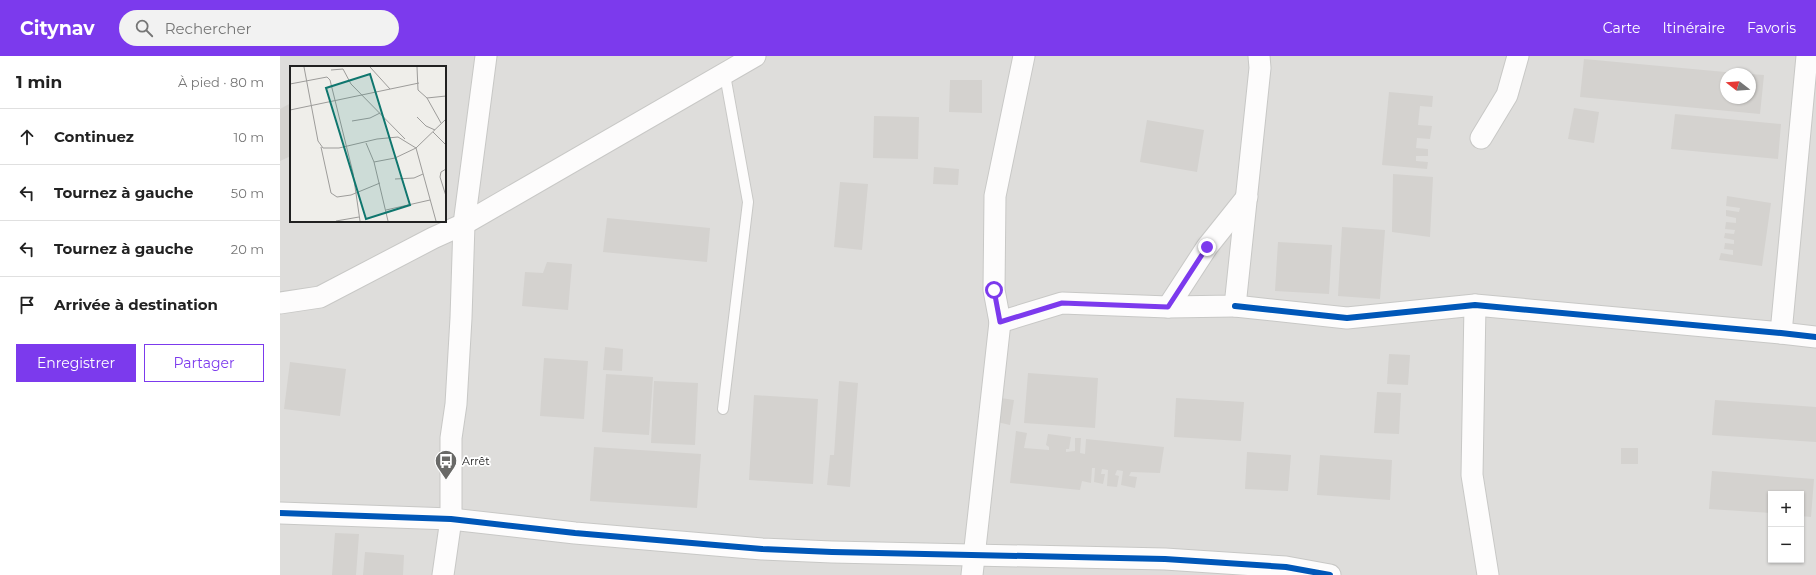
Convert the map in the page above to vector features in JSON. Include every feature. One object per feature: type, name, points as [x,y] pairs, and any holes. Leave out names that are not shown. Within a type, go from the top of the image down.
[{"type":"street","points":[[443,575],[452,519],[451,438],[456,404],[462,318],[464,224],[486,56]]},
{"type":"street","points":[[280,303],[320,297],[433,238],[464,224],[725,75],[755,56]]},
{"type":"street","points":[[973,565],[1000,322],[994,290],[995,196],[1024,56]]},
{"type":"street","points":[[1236,306],[1260,68],[1259,56]]},
{"type":"street","points":[[1481,138],[1507,95],[1518,56]]},
{"type":"street","points":[[1781,333],[1807,56]]},
{"type":"street","points":[[1168,307],[1207,247],[1246,197]]},
{"type":"street","points":[[1000,322],[1062,303],[1168,307],[1236,306],[1347,318],[1475,305],[1816,337]]},
{"type":"street","points":[[1475,305],[1472,475],[1488,575]]},
{"type":"street","points":[[280,513],[452,519],[575,533],[762,549],[832,552],[973,565],[1165,559],[1286,567],[1330,575]]},
{"type":"lane","points":[[723,409],[748,202],[725,75]]},
{"type":"shaded area","points":[[280,56],[1816,56],[1816,575],[280,575]]},
{"type":"building","points":[[1584,59],[1720,72],[1720,104],[1756,104],[1756,74],[1764,75],[1760,114],[1580,97]]},
{"type":"building","points":[[950,80],[982,80],[982,113],[949,112]]},
{"type":"building","points":[[1389,92],[1433,96],[1432,107],[1420,106],[1418,125],[1432,126],[1430,139],[1417,138],[1416,148],[1428,149],[1428,156],[1416,156],[1416,161],[1428,162],[1427,169],[1382,165]]},
{"type":"building","points":[[290,104],[290,156],[280,161],[280,109]]},
{"type":"building","points":[[1574,108],[1599,112],[1594,143],[1568,139]]},
{"type":"building","points":[[1675,114],[1781,124],[1778,159],[1671,149]]},
{"type":"building","points":[[874,116],[919,117],[918,159],[873,158]]},
{"type":"building","points":[[1147,120],[1204,130],[1197,172],[1140,162]]},
{"type":"building","points":[[934,167],[959,169],[958,185],[933,184]]},
{"type":"building","points":[[1393,174],[1433,177],[1430,237],[1392,232]]},
{"type":"building","points":[[840,182],[868,184],[862,250],[834,247]]},
{"type":"building","points":[[1727,196],[1771,203],[1762,266],[1719,260],[1721,253],[1733,255],[1733,250],[1724,249],[1725,243],[1734,244],[1734,240],[1724,238],[1725,233],[1734,234],[1735,230],[1725,229],[1726,222],[1736,223],[1736,218],[1726,216],[1726,210],[1739,212],[1740,208],[1726,206]]},
{"type":"building","points":[[607,218],[710,228],[707,262],[603,252]]},
{"type":"building","points":[[1342,227],[1385,230],[1380,299],[1338,296]]},
{"type":"building","points":[[1278,242],[1332,245],[1329,294],[1275,291]]},
{"type":"building","points":[[547,262],[572,264],[568,310],[522,306],[525,272],[543,273]]},
{"type":"building","points":[[605,347],[623,349],[622,371],[603,370]]},
{"type":"building","points":[[1389,354],[1410,355],[1408,385],[1387,384]]},
{"type":"building","points":[[544,358],[588,361],[584,419],[540,416]]},
{"type":"building","points":[[290,362],[346,369],[340,416],[284,409]]},
{"type":"building","points":[[1028,373],[1098,378],[1095,428],[1024,423]]},
{"type":"building","points":[[606,374],[653,377],[649,435],[602,432]]},
{"type":"building","points":[[654,381],[698,383],[695,445],[651,443]]},
{"type":"building","points":[[839,381],[858,383],[850,487],[827,485],[830,455],[834,455]]},
{"type":"building","points":[[1377,392],[1401,393],[1399,434],[1374,433]]},
{"type":"building","points":[[754,395],[818,399],[813,484],[749,480]]},
{"type":"building","points":[[1001,398],[1014,400],[1010,425],[997,422]]},
{"type":"building","points":[[1176,398],[1244,402],[1241,441],[1174,437]]},
{"type":"building","points":[[1715,400],[1816,407],[1816,442],[1712,435]]},
{"type":"building","points":[[1016,431],[1027,433],[1024,448],[1049,450],[1049,447],[1046,445],[1048,434],[1071,437],[1069,449],[1066,449],[1066,452],[1075,451],[1075,438],[1081,438],[1080,453],[1085,454],[1086,439],[1164,447],[1160,473],[1131,472],[1129,476],[1137,477],[1135,488],[1121,485],[1123,471],[1117,470],[1115,475],[1119,476],[1117,487],[1107,486],[1108,470],[1102,469],[1101,474],[1105,474],[1103,484],[1094,482],[1095,468],[1092,468],[1091,483],[1082,481],[1080,490],[1010,483]]},
{"type":"building","points":[[594,447],[701,454],[697,508],[590,501]]},
{"type":"building","points":[[1621,448],[1638,448],[1638,464],[1621,464]]},
{"type":"building","points":[[1247,452],[1291,455],[1288,491],[1245,489]]},
{"type":"building","points":[[1320,455],[1392,460],[1390,500],[1317,495]]},
{"type":"building","points":[[1712,471],[1814,479],[1811,517],[1804,516],[1804,491],[1768,491],[1768,513],[1709,509]]},
{"type":"building","points":[[335,533],[359,534],[356,575],[332,575]]},
{"type":"building","points":[[365,552],[404,555],[403,575],[363,575]]},
{"type":"cycle path","points":[[1235,306],[1347,318],[1475,305],[1816,337]]},
{"type":"cycle path","points":[[280,513],[451,519],[575,533],[762,549],[832,552],[1165,559],[1286,567],[1330,575]]},
{"type":"place","name":"Arrêt","points":[[446,480]]},
{"type":"route","points":[[994,290],[1000,322],[1062,303],[1168,307],[1207,247]]}]
